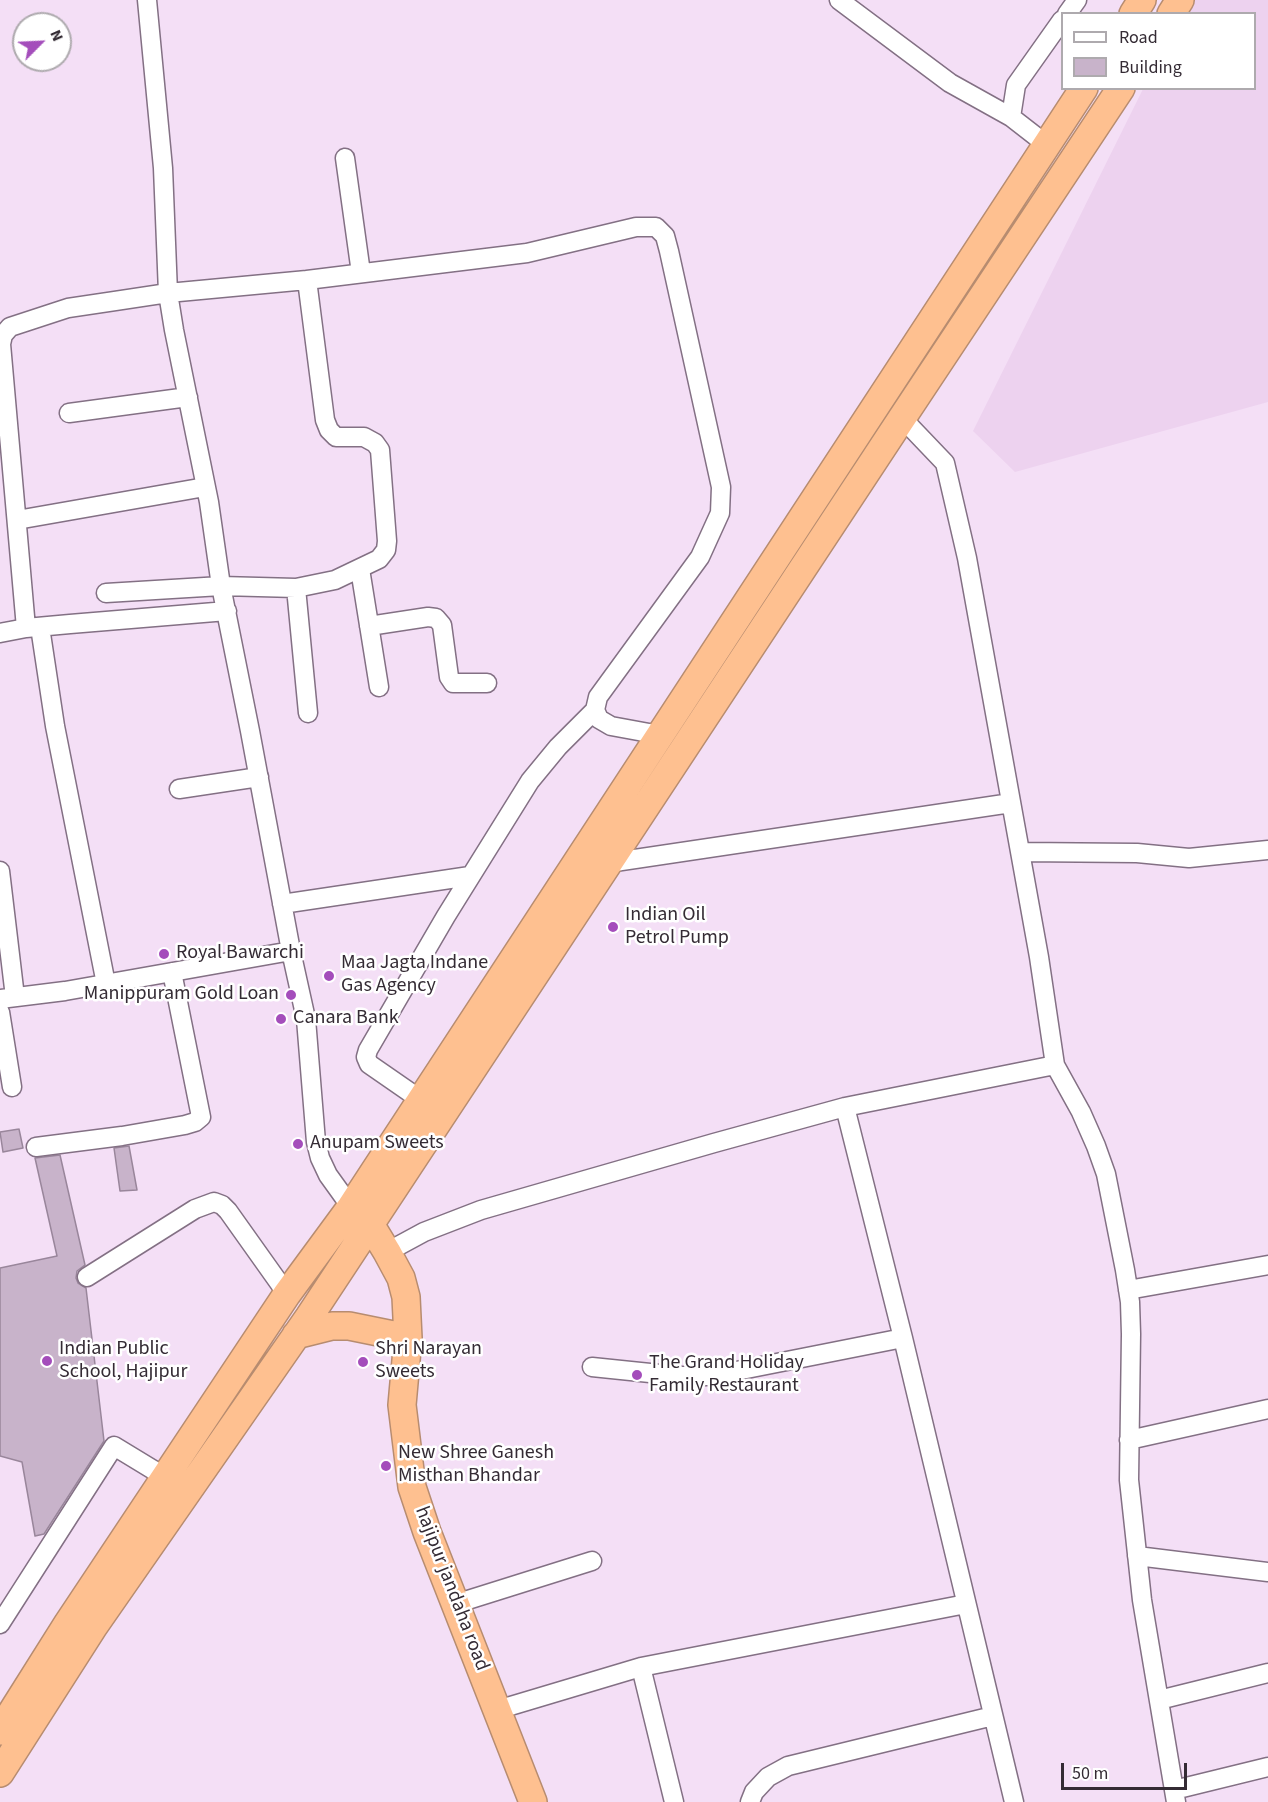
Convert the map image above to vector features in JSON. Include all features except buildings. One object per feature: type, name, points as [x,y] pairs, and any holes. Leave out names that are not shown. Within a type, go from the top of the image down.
[{"type":"highway","points":[[0,1773],[94,1626],[296,1335],[421,1100],[1083,90]]},
{"type":"highway","points":[[0,1731],[287,1294],[361,1215],[608,863],[1120,90]]},
{"type":"highway","name":"hajipur jandaha road","points":[[361,1215],[387,1252],[401,1278],[406,1298],[408,1338],[402,1405],[412,1487],[427,1532],[533,1802]]},
{"type":"highway","points":[[296,1335],[332,1326],[349,1326],[408,1338]]},
{"type":"street","points":[[147,0],[163,168],[168,293],[206,487],[221,586],[309,1036],[316,1143],[328,1175],[361,1215]]},
{"type":"street","points":[[839,0],[950,83],[1011,117],[1047,145]]},
{"type":"street","points":[[1011,117],[1016,85],[1061,21]]},
{"type":"street","points":[[345,158],[361,273]]},
{"type":"street","points":[[106,984],[55,726],[33,628],[5,403],[1,344],[3,335],[10,327],[68,308],[168,293],[307,280],[526,253],[636,227],[656,227],[665,236],[721,487],[720,513],[700,557],[598,697],[595,710],[558,747],[530,781],[470,876],[379,1031],[366,1057],[369,1064],[421,1100]]},
{"type":"street","points":[[106,593],[221,586],[296,588],[335,580],[379,559],[386,550],[380,450],[375,443],[363,437],[336,437],[328,430],[307,280]]},
{"type":"street","points":[[69,413],[188,397]]},
{"type":"street","points":[[902,418],[945,464],[967,558],[1020,852],[1055,1065],[1081,1112],[1106,1174],[1128,1290],[1131,1334],[1129,1480],[1137,1556],[1142,1600],[1175,1796],[1268,1767]]},
{"type":"street","points":[[18,520],[206,487]]},
{"type":"street","points":[[360,569],[379,687]]},
{"type":"street","points":[[296,588],[308,713]]},
{"type":"street","points":[[0,633],[227,611]]},
{"type":"street","points":[[369,626],[428,617],[436,618],[442,625],[449,676],[453,682],[487,683]]},
{"type":"street","points":[[595,710],[599,718],[611,726],[660,735]]},
{"type":"street","points":[[179,789],[259,777]]},
{"type":"street","points":[[608,863],[1011,803]]},
{"type":"street","points":[[1020,852],[1137,853],[1189,858],[1268,850]]},
{"type":"street","points":[[0,871],[8,998],[106,984],[291,951]]},
{"type":"street","points":[[282,904],[470,876]]},
{"type":"street","points":[[36,1147],[185,1125],[201,1117],[172,972]]},
{"type":"street","points":[[0,1012],[12,1087]]},
{"type":"street","points":[[387,1252],[424,1232],[481,1210],[845,1107],[1055,1065]]},
{"type":"street","points":[[845,1107],[1014,1802]]},
{"type":"street","points":[[87,1277],[195,1209],[214,1202],[222,1205],[228,1211],[287,1294]]},
{"type":"street","points":[[1128,1290],[1268,1265]]},
{"type":"street","points":[[592,1367],[679,1376],[711,1376],[903,1338]]},
{"type":"street","points":[[1129,1440],[1268,1409]]},
{"type":"street","points":[[0,1624],[114,1446],[165,1477]]},
{"type":"street","points":[[1137,1556],[1268,1572]]},
{"type":"street","points":[[455,1604],[592,1561]]},
{"type":"street","points":[[497,1710],[640,1667],[966,1604]]},
{"type":"street","points":[[640,1667],[674,1802]]},
{"type":"street","points":[[1159,1700],[1268,1673]]},
{"type":"street","points":[[750,1802],[754,1792],[768,1777],[788,1766],[993,1716]]},
{"type":"shaded area","points":[[1187,0],[1268,0],[1268,402],[1015,472],[973,431],[1143,90],[1256,90],[1256,12],[1181,12]]},
{"type":"place","name":"Indian Oil Petrol Pump","points":[[613,927]]},
{"type":"place","name":"Royal Bawarchi","points":[[164,954]]},
{"type":"place","name":"Maa Jagta Indane Gas Agency","points":[[329,976]]},
{"type":"place","name":"Manippuram Gold Loan","points":[[291,995]]},
{"type":"place","name":"Canara Bank","points":[[281,1019]]},
{"type":"place","name":"Anupam Sweets","points":[[298,1144]]},
{"type":"place","name":"Indian Public School, Hajipur","points":[[47,1361]]},
{"type":"place","name":"Shri Narayan Sweets","points":[[363,1362]]},
{"type":"place","name":"The Grand Holiday Family Restaurant","points":[[637,1375]]},
{"type":"place","name":"New Shree Ganesh Misthan Bhandar","points":[[386,1466]]}]
